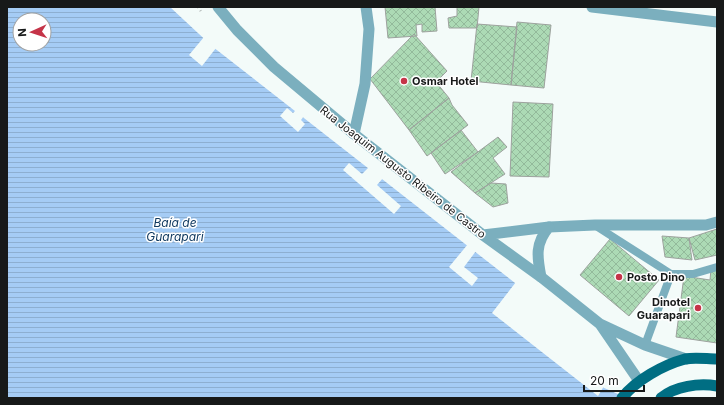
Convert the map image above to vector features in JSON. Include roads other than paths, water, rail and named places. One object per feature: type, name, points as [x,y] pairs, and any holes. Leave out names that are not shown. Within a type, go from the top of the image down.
[{"type":"main road","points":[[624,394],[638,381],[686,359],[717,359]]},
{"type":"main road","points":[[661,398],[666,394],[683,388],[706,384],[717,386]]},
{"type":"street","name":"Rua Joaquim Augusto Ribeiro de Castro","points":[[218,7],[237,30],[274,67],[354,134],[483,235],[541,276],[600,324],[645,345],[686,359]]},
{"type":"street","points":[[354,134],[365,84],[369,29],[366,7]]},
{"type":"street","points":[[592,7],[717,22]]},
{"type":"street","points":[[483,235],[549,227],[595,225],[706,225],[717,222]]},
{"type":"street","points":[[541,276],[539,264],[539,244],[542,235],[549,227]]},
{"type":"street","name":"Rua Joaquim Augusto Ribeiro de Castro","points":[[600,324],[638,381]]},
{"type":"lane","points":[[595,225],[671,274],[693,274],[717,267]]},
{"type":"lane","points":[[645,345],[671,274]]},
{"type":"water","name":"Baía de Guarapari","points":[[7,7],[170,7],[213,47],[524,290],[505,314],[602,387],[627,398],[7,398]]},
{"type":"place","name":"Osmar Hotel","points":[[404,81]]},
{"type":"place","name":"Posto Dino","points":[[619,277]]},
{"type":"place","name":"Dinotel Guarapari","points":[[698,308]]}]
